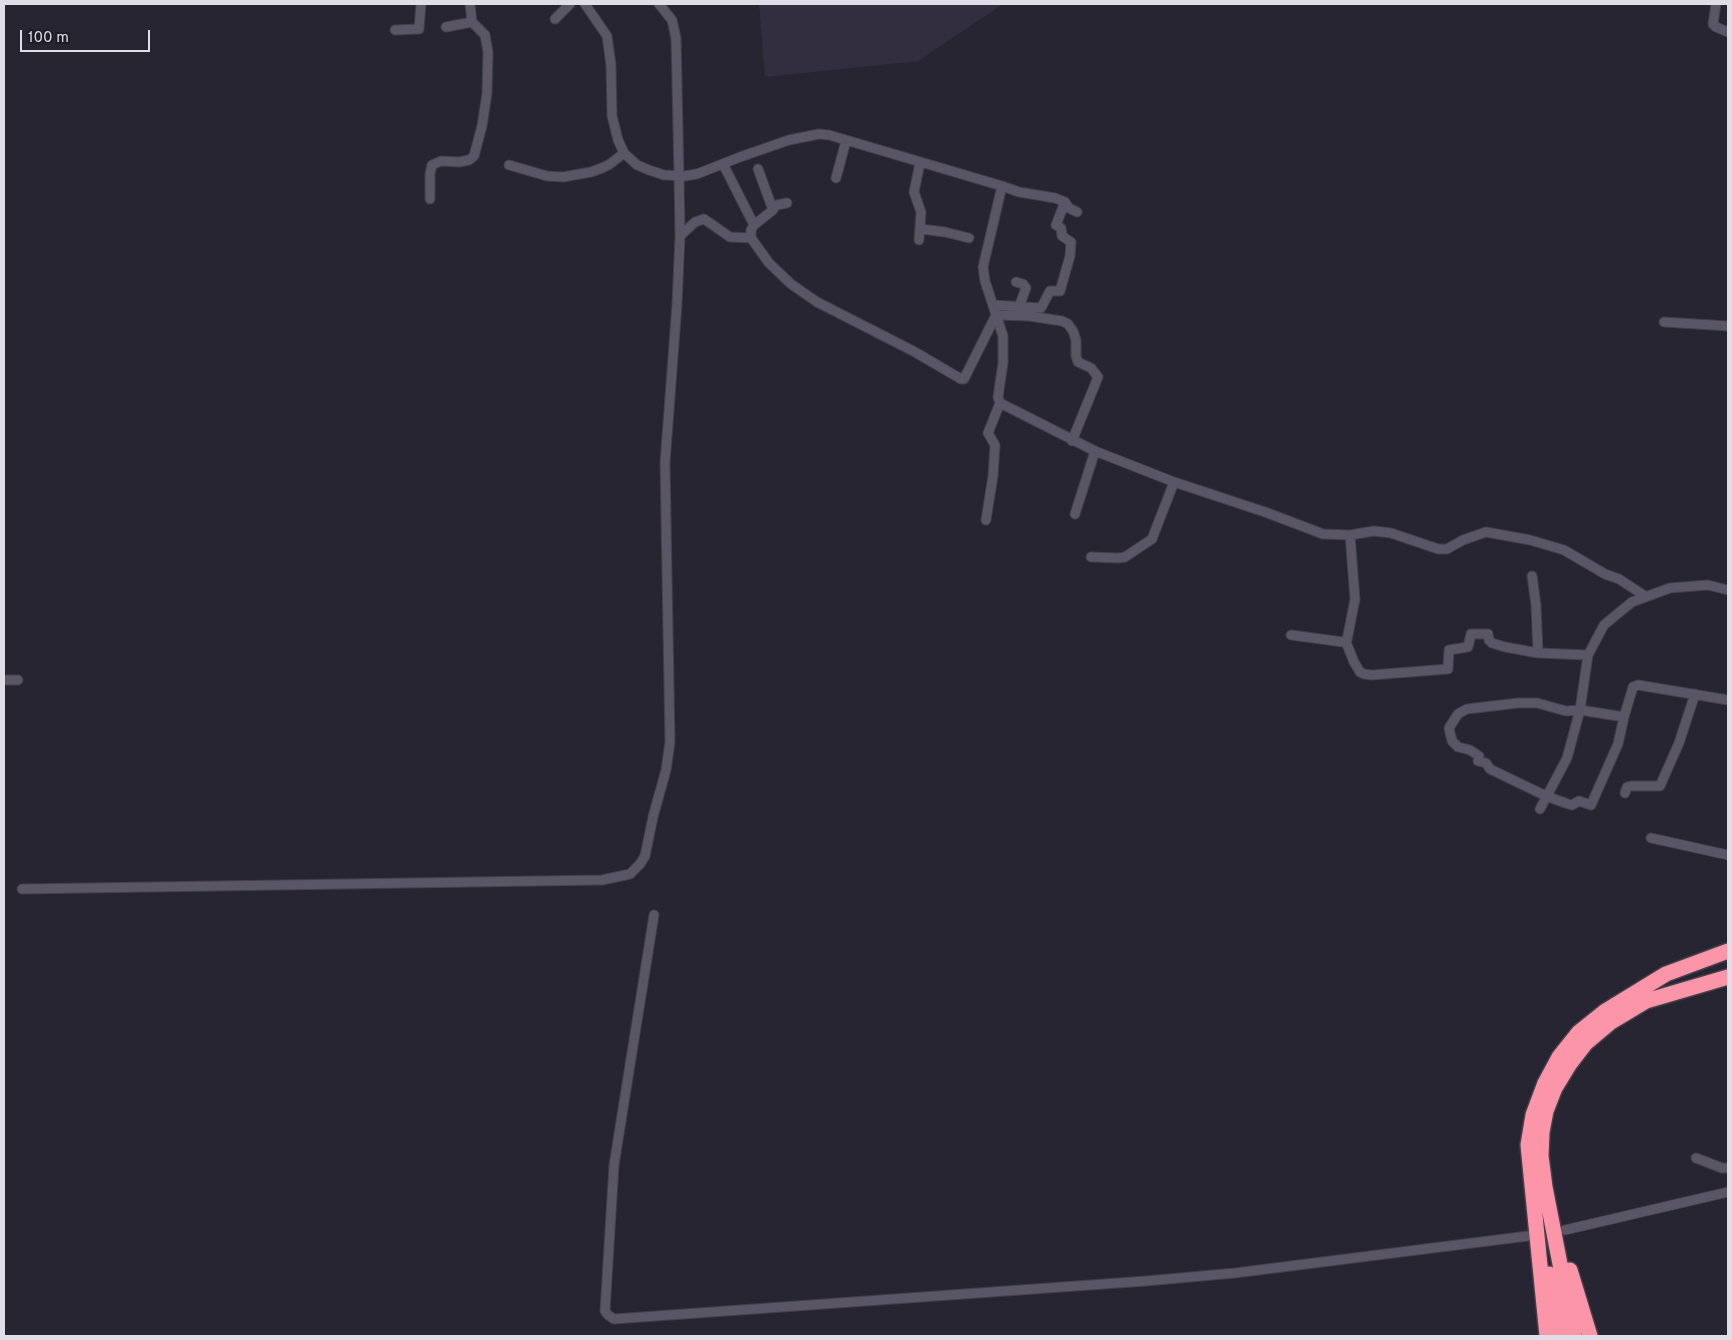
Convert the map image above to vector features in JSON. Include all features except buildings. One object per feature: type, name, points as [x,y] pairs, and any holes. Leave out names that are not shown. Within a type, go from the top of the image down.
[{"type":"highway","points":[[1574,1336],[1528,1145],[1533,1114],[1545,1083],[1559,1058],[1579,1032],[1604,1012],[1666,974],[1728,951]]},
{"type":"highway","points":[[1547,1336],[1539,1188],[1542,1132],[1546,1111],[1555,1088],[1586,1042],[1611,1022],[1646,1002],[1728,977]]},
{"type":"highway","points":[[1539,1188],[1562,1336]]},
{"type":"highway","points":[[1539,1188],[1590,1336]]},
{"type":"street","points":[[395,30],[418,30],[421,4]]},
{"type":"street","points":[[430,199],[432,165],[441,161],[459,162],[469,160],[474,156],[482,126],[489,63],[487,39],[484,33],[472,22],[470,4]]},
{"type":"street","points":[[555,19],[570,4]]},
{"type":"street","points":[[585,4],[607,36],[610,54],[613,125],[618,140],[624,153],[638,165],[649,170],[664,175],[679,176],[702,172],[740,156],[802,136],[824,134],[1019,192],[1046,196],[1065,202],[1069,208],[1077,212]]},
{"type":"street","points":[[22,889],[602,880],[630,874],[640,864],[645,856],[666,770],[670,742],[665,463],[680,236],[676,38],[672,20],[659,4]]},
{"type":"street","points":[[1716,4],[1713,24],[1728,32]]},
{"type":"street","points":[[446,27],[472,22]]},
{"type":"street","points":[[836,178],[846,141]]},
{"type":"street","points":[[509,164],[547,176],[563,177],[602,168],[624,153]]},
{"type":"street","points":[[919,240],[921,212],[914,192],[920,163]]},
{"type":"street","points":[[723,164],[754,224]]},
{"type":"street","points":[[758,170],[773,212],[754,224],[751,230],[751,238],[769,263],[785,279],[817,302],[915,352],[961,379],[964,379],[996,315]]},
{"type":"street","points":[[986,520],[993,476],[995,445],[988,435],[988,431],[1000,403],[998,397],[1003,344],[1001,329],[985,281],[983,266],[1002,186]]},
{"type":"street","points":[[993,305],[1041,308],[1050,291],[1060,291],[1070,256],[1071,242],[1062,236],[1060,228],[1056,225],[1065,202]]},
{"type":"street","points":[[772,206],[786,203]]},
{"type":"street","points":[[680,236],[696,222],[704,219],[730,238],[751,238]]},
{"type":"street","points":[[921,229],[970,238]]},
{"type":"street","points":[[1016,282],[1023,284],[1026,288],[1019,307]]},
{"type":"street","points":[[996,315],[1029,316],[1062,321],[1068,324],[1073,331],[1076,340],[1078,362],[1091,368],[1098,376],[1072,441]]},
{"type":"street","points":[[1664,322],[1728,326]]},
{"type":"street","points":[[1000,403],[1095,452],[1323,534],[1390,533],[1438,550],[1447,549],[1463,540],[1486,532],[1530,540],[1564,550],[1605,574],[1619,579],[1645,596]]},
{"type":"street","points":[[1075,514],[1095,452]]},
{"type":"street","points":[[1091,557],[1125,557],[1152,539],[1174,482]]},
{"type":"street","points":[[1350,535],[1355,599],[1349,636],[1346,642],[1360,672],[1372,675],[1448,669],[1450,650],[1468,647],[1471,634],[1488,634],[1489,640],[1492,643],[1538,652],[1588,655]]},
{"type":"street","points":[[1532,576],[1536,605],[1538,652]]},
{"type":"street","points":[[1540,809],[1567,758],[1580,710],[1588,655],[1604,626],[1632,602],[1670,588],[1708,585],[1728,590]]},
{"type":"street","points":[[1291,635],[1346,642]]},
{"type":"street","points":[[4,680],[18,680]]},
{"type":"street","points":[[1624,717],[1580,710],[1566,711],[1537,703],[1494,705],[1467,709],[1458,714],[1450,725],[1452,741],[1458,747],[1470,750],[1478,756],[1478,761],[1486,763],[1490,769],[1546,796],[1572,805],[1579,801],[1590,805],[1618,744],[1633,687],[1638,685],[1728,700]]},
{"type":"street","points":[[1625,793],[1627,787],[1631,786],[1660,786],[1679,743],[1695,694]]},
{"type":"street","points":[[1651,838],[1728,856]]},
{"type":"street","points":[[654,915],[614,1165],[605,1311],[614,1319],[1236,1273],[1528,1236]]},
{"type":"street","points":[[1696,1158],[1722,1168],[1728,1168]]},
{"type":"street","points":[[1565,1230],[1728,1192]]},
{"type":"shaded area","points":[[759,4],[1003,4],[918,61],[765,77]]}]
